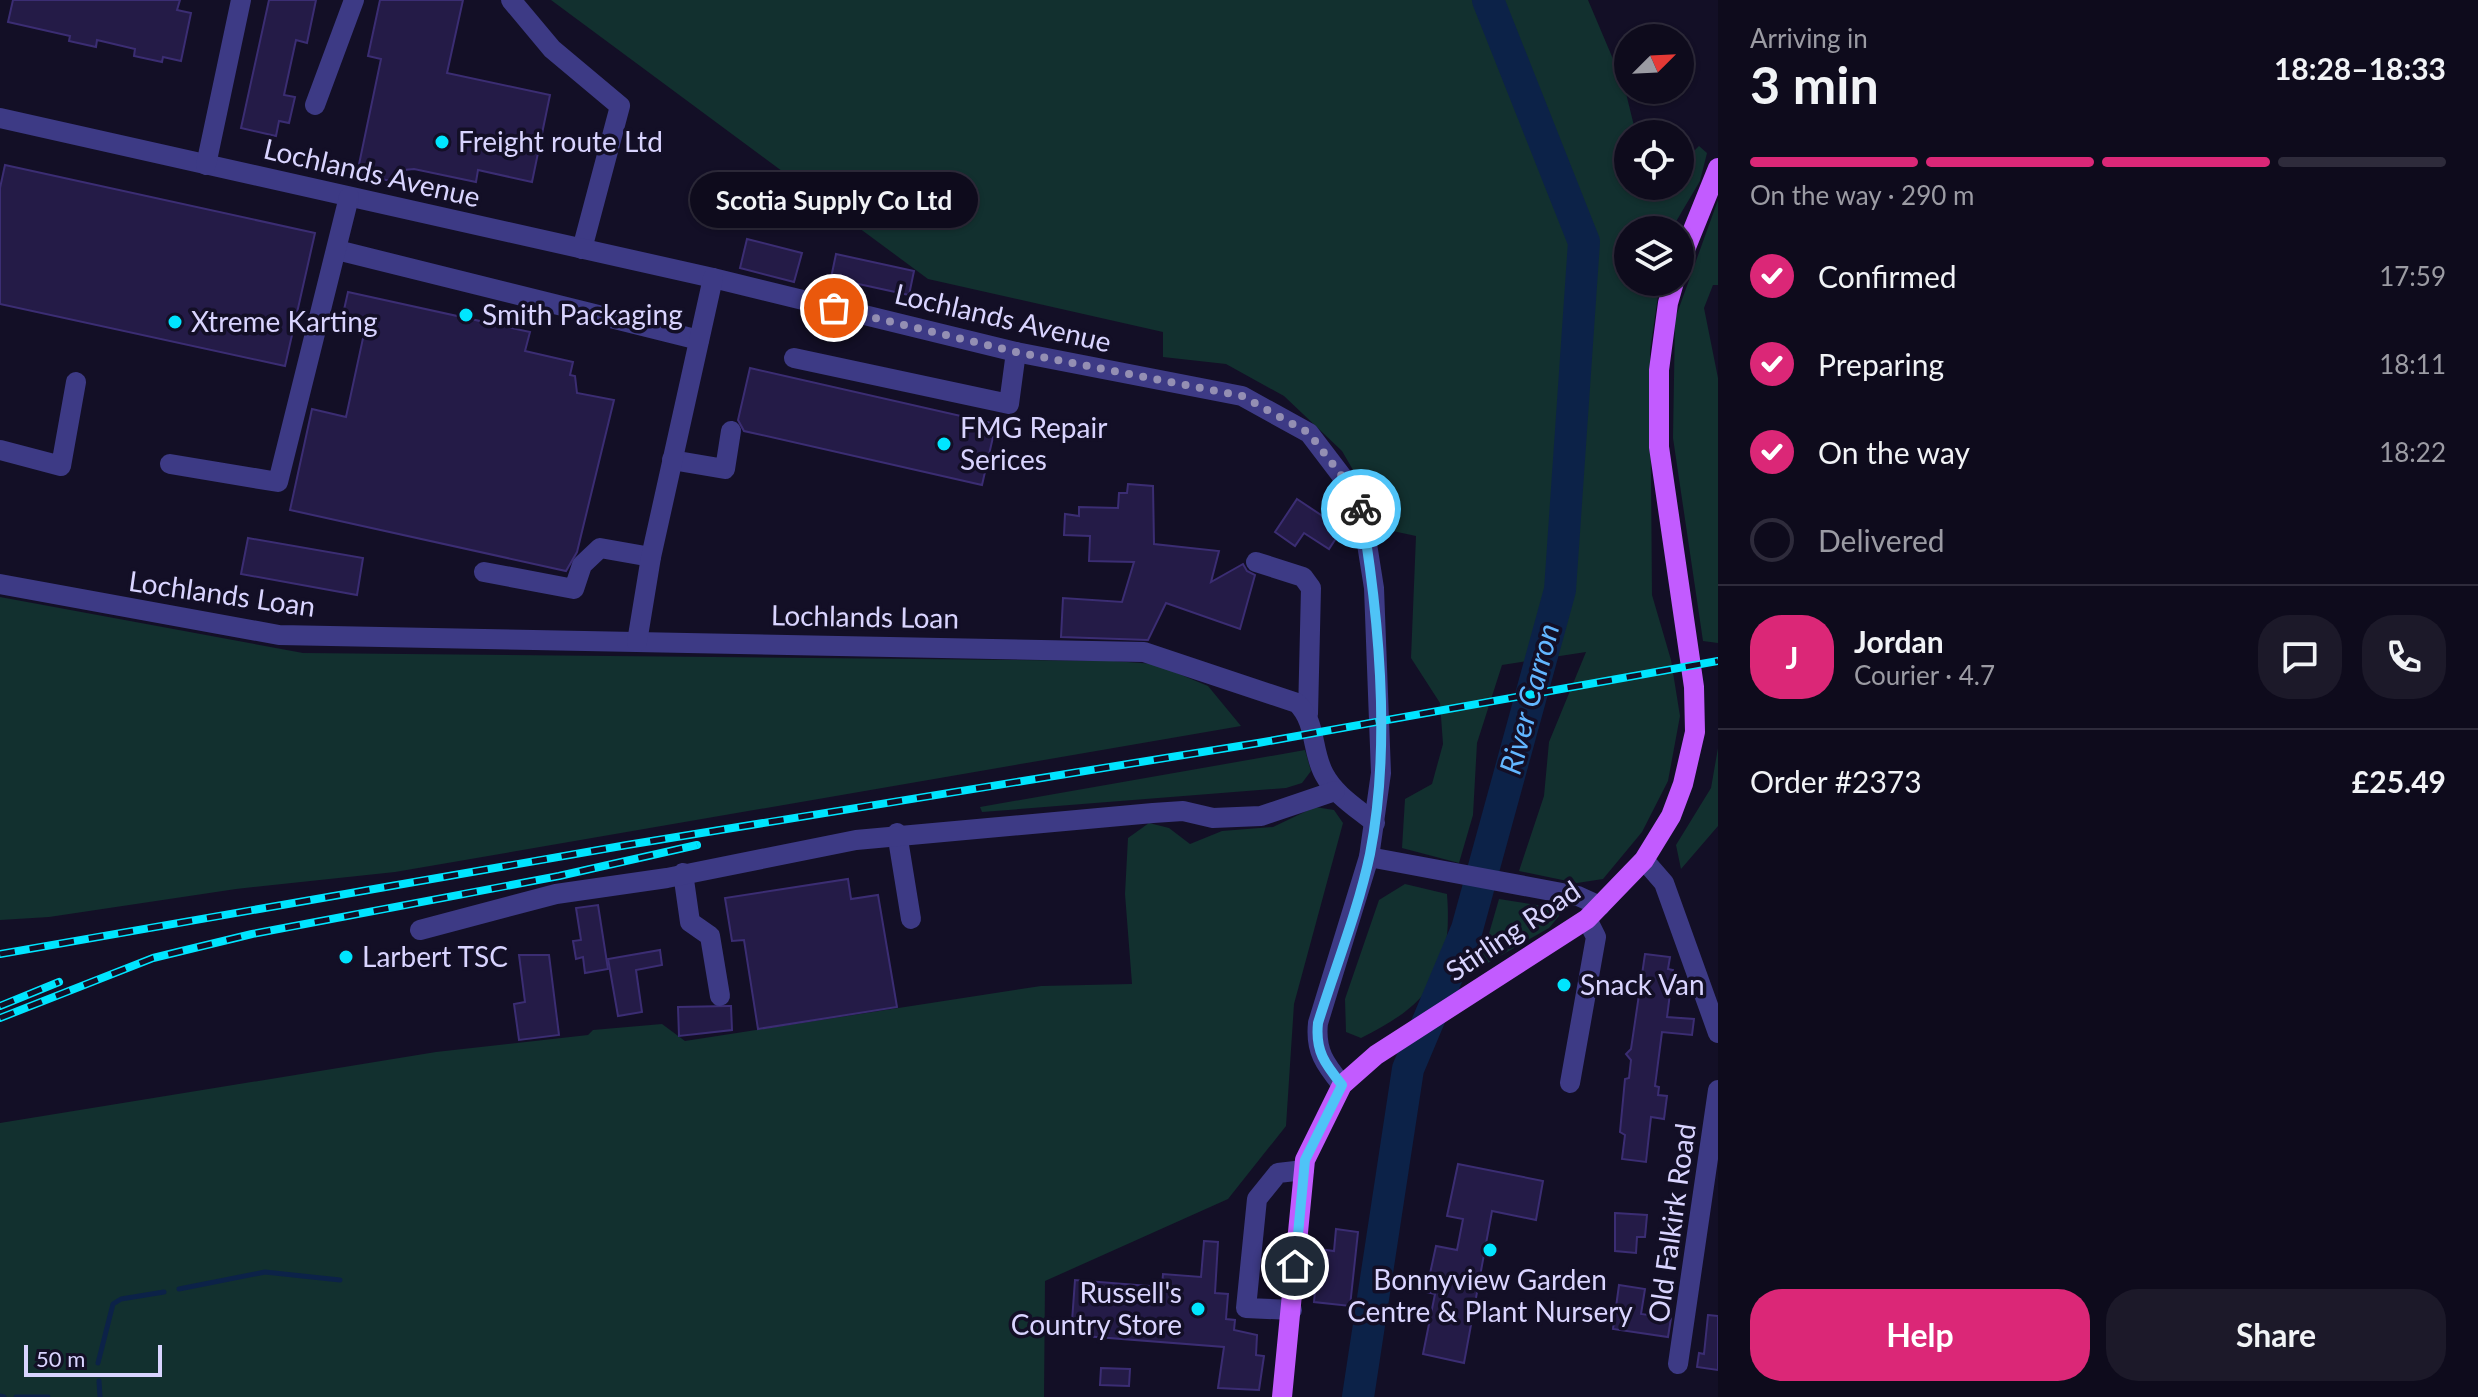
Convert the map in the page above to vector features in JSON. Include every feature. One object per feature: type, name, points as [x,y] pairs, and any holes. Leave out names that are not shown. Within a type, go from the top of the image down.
[{"type":"main road","points":[[1694,227],[1718,168]]},
{"type":"main road","name":"Stirling Road","points":[[1282,1397],[1304,1170],[1317,1130],[1342,1085],[1376,1055],[1594,913],[1644,860],[1671,816],[1683,784],[1695,732],[1694,687],[1659,447],[1659,370],[1670,296]]},
{"type":"street","points":[[206,165],[241,0]]},
{"type":"street","points":[[315,105],[354,0]]},
{"type":"street","points":[[511,0],[552,49],[620,106],[582,249]]},
{"type":"street","name":"Lochlands Avenue","points":[[0,118],[713,278],[1016,352],[1242,396],[1309,433],[1360,500],[1374,588],[1381,773],[1375,823]]},
{"type":"street","points":[[170,464],[278,482],[349,197]]},
{"type":"street","points":[[337,250],[699,340]]},
{"type":"street","points":[[637,642],[651,557],[713,278]]},
{"type":"street","points":[[794,358],[1009,404],[1016,352]]},
{"type":"street","points":[[0,450],[61,466],[76,382]]},
{"type":"street","points":[[672,460],[725,469],[731,431]]},
{"type":"street","points":[[484,572],[574,589],[582,565],[600,548],[651,557]]},
{"type":"street","points":[[1256,562],[1303,577],[1311,588],[1308,714],[1322,771],[1335,791],[1375,823],[1369,857],[1318,1023],[1316,1043],[1320,1056],[1342,1085]]},
{"type":"street","name":"Lochlands Loan","points":[[0,584],[279,635],[1144,652],[1297,703],[1308,714]]},
{"type":"street","points":[[420,930],[556,894],[897,833],[1183,811],[1213,818],[1261,816],[1335,791]]},
{"type":"street","points":[[897,833],[911,919]]},
{"type":"street","points":[[1369,857],[1556,895],[1578,896],[1594,913],[1596,937],[1570,1083]]},
{"type":"street","points":[[1644,860],[1654,867],[1664,883],[1718,1033]]},
{"type":"street","points":[[683,873],[690,922],[710,936],[720,996]]},
{"type":"street","name":"Old Falkirk Road","points":[[1678,1364],[1718,1090]]},
{"type":"street","points":[[1292,1310],[1246,1308],[1257,1199],[1278,1173],[1304,1170]]},
{"type":"green space","points":[[551,0],[1588,0],[1614,61],[1614,104],[1629,104],[1633,120],[1614,120],[1614,200],[1689,200],[1679,216],[1614,216],[1614,296],[1658,296],[1650,351],[1652,595],[1671,660],[1680,716],[1668,781],[1642,832],[1603,879],[1577,883],[1519,871],[1544,796],[1549,742],[1586,652],[1502,665],[1477,743],[1473,815],[1459,863],[1402,848],[1405,799],[1432,784],[1443,744],[1440,703],[1411,658],[1416,536],[1388,530],[1342,451],[1284,396],[1226,364],[1163,357],[1163,332],[928,279]]},
{"type":"green space","points":[[1699,146],[1707,153],[1700,181],[1694,191],[1694,151]]},
{"type":"green space","points":[[1718,200],[1718,285],[1713,285],[1704,308],[1718,378],[1718,643],[1703,641],[1673,438],[1675,319],[1683,296],[1694,296],[1694,266]]},
{"type":"green space","points":[[0,597],[303,653],[1113,661],[1155,664],[1208,686],[1241,726],[395,872],[236,889],[49,917],[0,920]]},
{"type":"green space","points":[[1718,748],[1718,826],[1681,869],[1676,845],[1711,788]]},
{"type":"green space","points":[[1305,750],[1311,771],[1302,783],[1286,788],[982,812],[980,807]]},
{"type":"green space","points":[[1315,807],[1334,810],[1343,823],[1294,1004],[1286,1126],[1228,1199],[1045,1281],[1044,1397],[0,1397],[0,1123],[436,1052],[588,1035],[593,1030],[662,1024],[685,1041],[1041,986],[1132,984],[1125,894],[1128,838],[1149,823],[1169,828],[1190,844],[1222,831],[1273,827]]},
{"type":"green space","points":[[1405,884],[1447,894],[1446,945],[1441,965],[1420,998],[1385,1025],[1361,1038],[1346,1032],[1345,999],[1379,900]]},
{"type":"green space","points":[[1499,899],[1556,908],[1559,916],[1549,928],[1479,968]]},
{"type":"building","points":[[13,0],[180,0],[177,10],[191,13],[181,61],[163,57],[162,62],[134,56],[135,49],[97,40],[96,47],[69,41],[70,36],[8,22]]},
{"type":"building","points":[[269,0],[316,0],[307,43],[296,40],[284,95],[295,97],[289,123],[279,121],[276,136],[241,128]]},
{"type":"building","points":[[380,0],[463,0],[447,73],[550,95],[532,182],[478,170],[476,182],[414,169],[404,170],[401,183],[357,174],[381,59],[368,56]]},
{"type":"building","points":[[5,165],[315,233],[285,366],[0,304],[0,188]]},
{"type":"building","points":[[747,239],[802,253],[794,282],[740,268]]},
{"type":"building","points":[[836,254],[914,271],[909,295],[831,278]]},
{"type":"building","points":[[348,292],[530,332],[525,351],[573,362],[570,375],[575,376],[577,393],[614,400],[577,552],[566,571],[290,510],[312,409],[346,417],[365,329],[341,323]]},
{"type":"building","points":[[750,368],[996,424],[982,485],[744,431],[738,420]]},
{"type":"building","points":[[1128,484],[1153,486],[1154,544],[1219,551],[1211,582],[1243,564],[1247,571],[1255,575],[1240,629],[1166,603],[1148,640],[1061,637],[1063,598],[1122,602],[1134,562],[1089,561],[1090,536],[1064,535],[1065,514],[1079,516],[1079,507],[1118,508],[1119,493],[1127,493]]},
{"type":"building","points":[[1297,499],[1342,529],[1329,549],[1304,533],[1295,546],[1275,532]]},
{"type":"building","points":[[248,538],[363,558],[357,595],[241,574]]},
{"type":"building","points":[[848,879],[851,899],[878,895],[897,1007],[758,1029],[744,940],[732,941],[725,898]]},
{"type":"building","points":[[598,905],[608,969],[585,973],[583,957],[576,959],[573,941],[581,940],[576,908]]},
{"type":"building","points":[[660,950],[662,965],[636,970],[642,1012],[618,1016],[608,959]]},
{"type":"building","points":[[1645,954],[1670,957],[1668,969],[1673,970],[1667,1017],[1694,1019],[1692,1035],[1662,1032],[1655,1086],[1659,1087],[1658,1095],[1667,1096],[1664,1119],[1651,1117],[1646,1162],[1622,1159],[1625,1135],[1620,1132],[1625,1079],[1629,1078],[1631,1060],[1626,1054],[1631,1049]]},
{"type":"building","points":[[519,955],[549,955],[559,1035],[519,1040],[514,1004],[525,1002]]},
{"type":"building","points":[[731,1006],[732,1030],[679,1036],[678,1007]]},
{"type":"building","points":[[1458,1164],[1543,1181],[1536,1220],[1492,1211],[1464,1363],[1423,1354],[1435,1294],[1426,1292],[1436,1246],[1457,1250],[1463,1219],[1447,1216]]},
{"type":"building","points":[[1615,1213],[1647,1215],[1645,1237],[1637,1237],[1636,1253],[1615,1251]]},
{"type":"building","points":[[1336,1229],[1358,1232],[1350,1306],[1314,1302],[1319,1249],[1334,1251]]},
{"type":"building","points":[[1204,1241],[1218,1242],[1215,1293],[1228,1294],[1226,1319],[1235,1320],[1234,1330],[1257,1335],[1256,1355],[1264,1356],[1259,1390],[1218,1388],[1224,1347],[1071,1335],[1075,1280],[1162,1287],[1163,1274],[1201,1277]]},
{"type":"building","points":[[1619,1285],[1645,1289],[1641,1314],[1671,1318],[1668,1337],[1613,1329]]},
{"type":"building","points":[[1708,1315],[1718,1316],[1718,1370],[1697,1367],[1699,1353],[1704,1354]]},
{"type":"building","points":[[1101,1368],[1130,1369],[1129,1386],[1100,1385]]},
{"type":"waterway","name":"River Carron","points":[[1358,1397],[1408,1069],[1467,929],[1560,590],[1584,242],[1488,0]]},
{"type":"waterway","points":[[179,1289],[265,1272],[340,1280]]},
{"type":"waterway","points":[[98,1363],[113,1304],[121,1299],[164,1292]]},
{"type":"waterway","points":[[99,1381],[100,1397]]},
{"type":"waterway","points":[[0,1396],[4,1397]]},
{"type":"waterway","points":[[16,1397],[48,1397]]},
{"type":"railway","points":[[0,954],[627,845],[1258,743],[1718,661]]},
{"type":"railway","points":[[0,1018],[153,958],[252,934],[559,876],[697,845]]},
{"type":"railway","points":[[0,1006],[59,982]]},
{"type":"way so far","points":[[834,308],[1016,352],[1242,396],[1309,433],[1360,500],[1361,509]]},
{"type":"place","name":"Freight route Ltd","points":[[442,142]]},
{"type":"place","name":"Scotia Supply Co Ltd","points":[[834,308]]},
{"type":"place","name":"Smith Packaging","points":[[466,315]]},
{"type":"place","name":"Xtreme Karting","points":[[175,322]]},
{"type":"place","name":"FMG Repair Serices","points":[[944,444]]},
{"type":"place","name":"Larbert TSC","points":[[346,957]]},
{"type":"place","name":"Snack Van","points":[[1564,985]]},
{"type":"place","name":"Bonnyview Garden Centre & Plant Nursery","points":[[1490,1250]]},
{"type":"place","name":"Russell's Country Store","points":[[1198,1309]]},
{"type":"route","points":[[1295,1266],[1305,1160],[1328,1107],[1342,1085],[1320,1056],[1316,1043],[1318,1023],[1369,857],[1381,773],[1374,588],[1361,509]]}]
